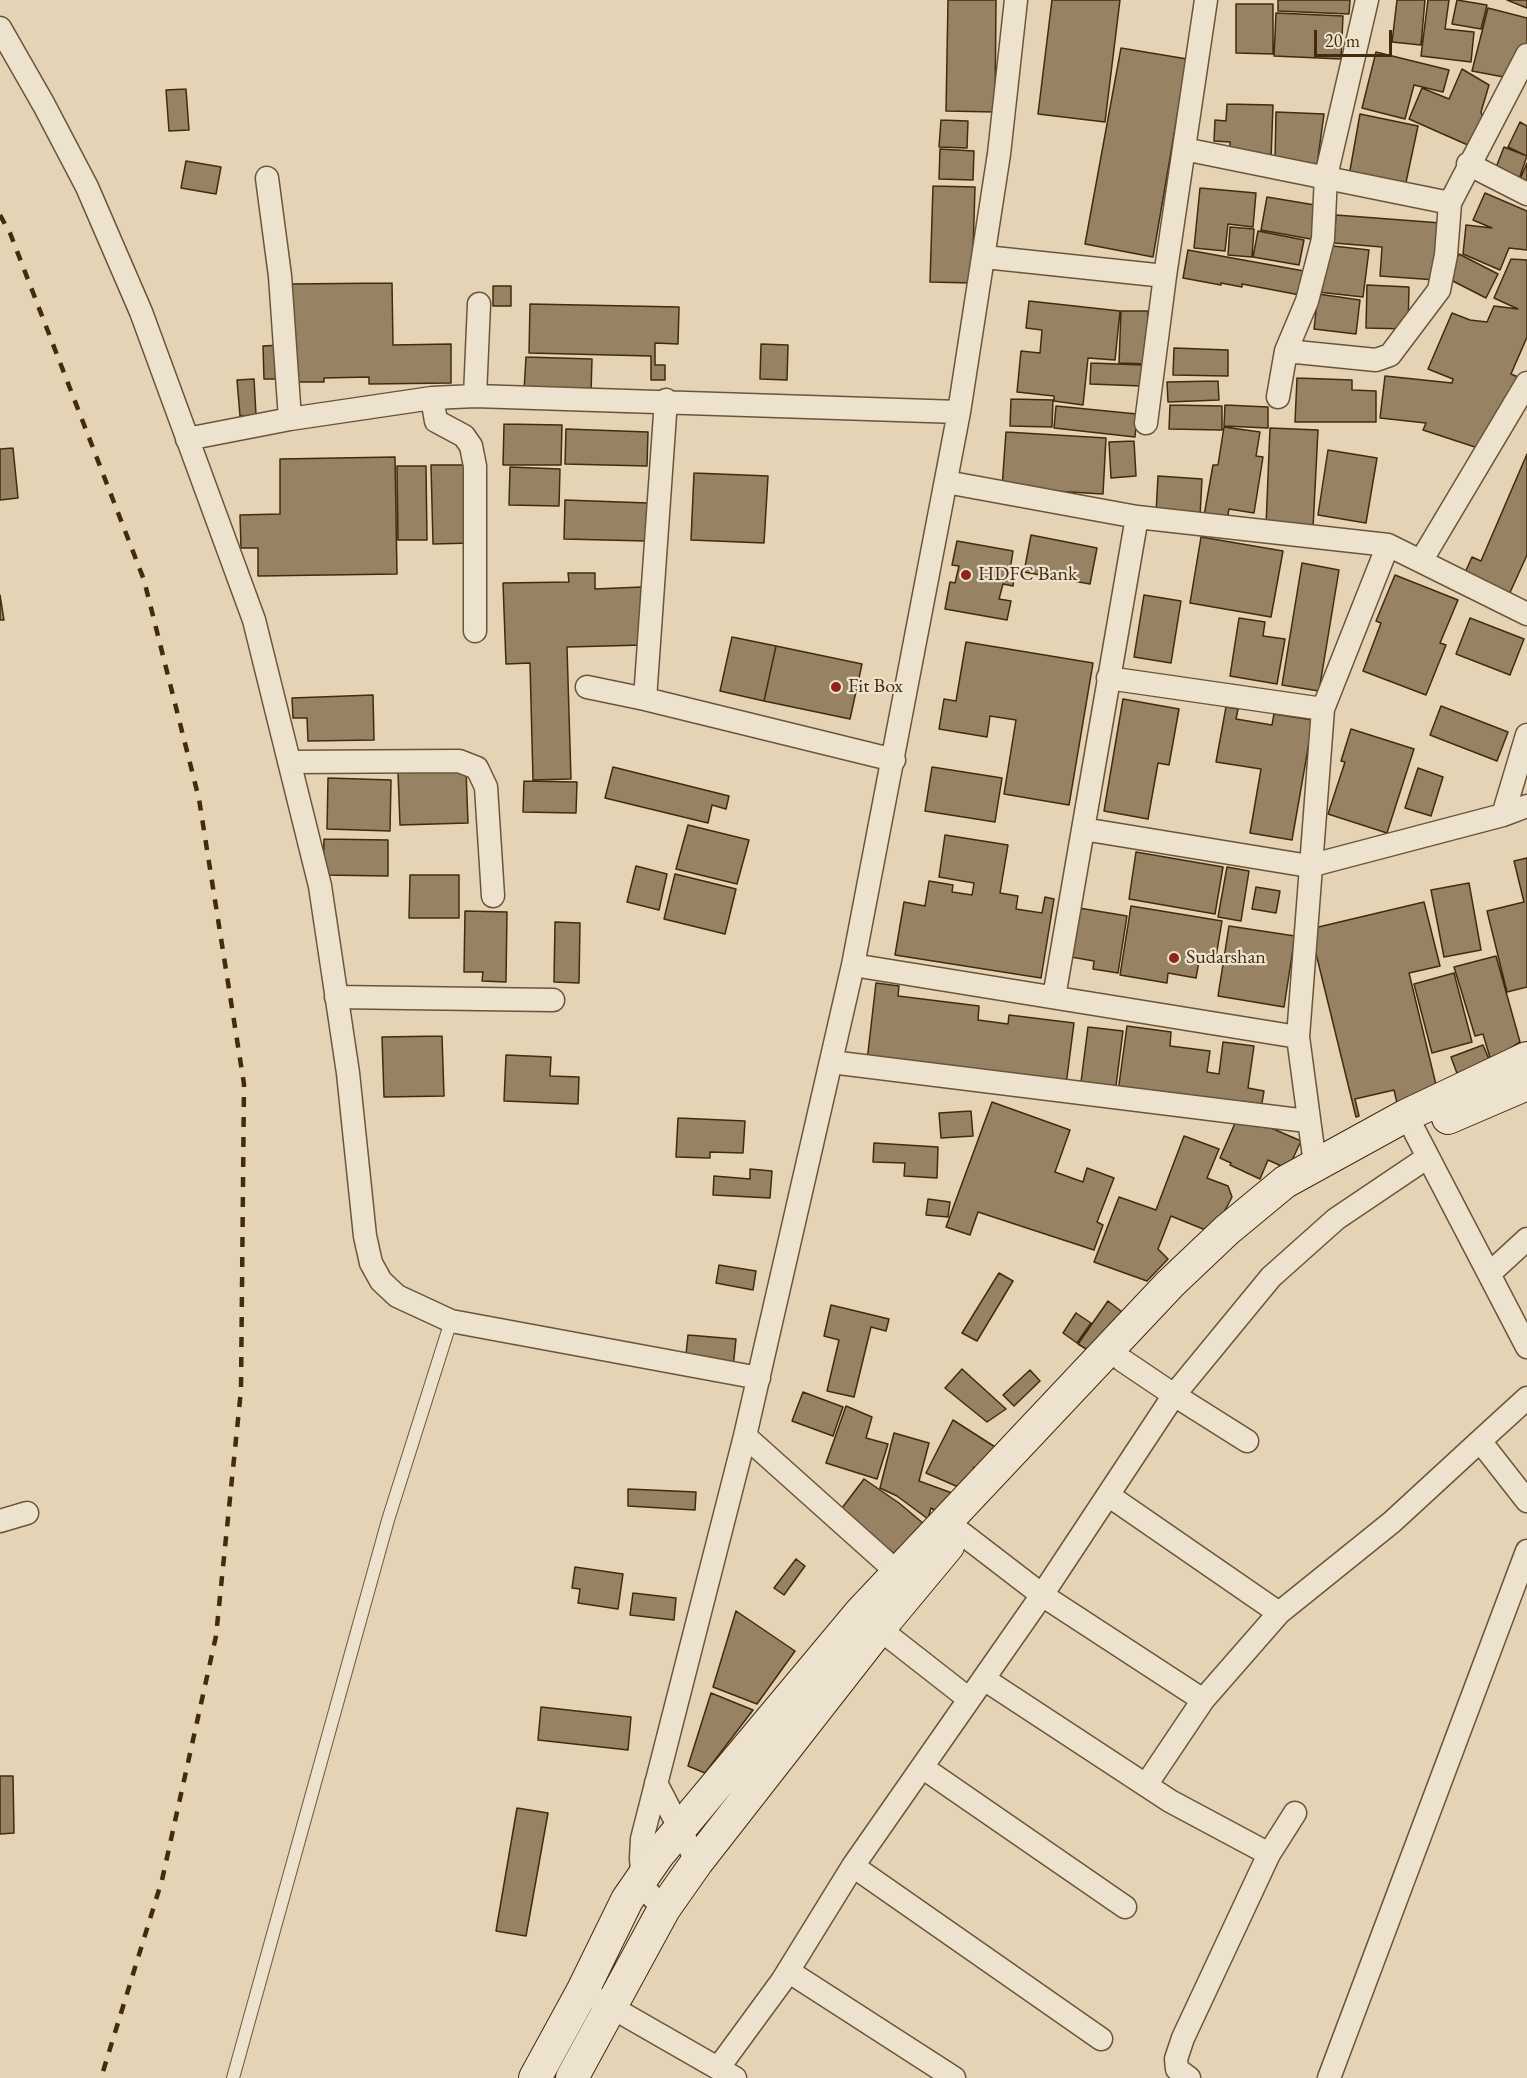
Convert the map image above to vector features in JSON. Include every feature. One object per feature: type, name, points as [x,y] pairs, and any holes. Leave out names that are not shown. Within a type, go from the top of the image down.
[{"type":"main road","points":[[535,2078],[582,1992],[627,1900],[680,1829],[870,1621],[960,1532],[1181,1298],[1239,1243],[1297,1198],[1421,1145],[1519,1081]]},
{"type":"main road","points":[[572,2078],[664,1909],[870,1621],[897,1572],[1170,1284],[1227,1230],[1285,1182],[1315,1164],[1405,1116],[1519,1081]]},
{"type":"street","points":[[664,1909],[646,1892],[642,1877],[642,1839],[745,1436],[853,965],[959,412],[984,256],[1016,0]]},
{"type":"street","points":[[1146,423],[1165,276],[1206,0]]},
{"type":"street","points":[[1278,397],[1286,351],[1307,301],[1323,239],[1326,176],[1367,0]]},
{"type":"street","points":[[0,28],[87,187],[141,312],[254,620],[320,886],[348,1073],[365,1236],[371,1263],[381,1281],[397,1296],[451,1321],[759,1378]]},
{"type":"street","points":[[1286,351],[1376,360],[1390,355],[1439,291],[1446,255],[1450,203],[1468,164],[1527,54]]},
{"type":"street","points":[[1184,149],[1450,203]]},
{"type":"street","points":[[1468,164],[1527,194]]},
{"type":"street","points":[[267,178],[280,276],[290,419]]},
{"type":"street","points":[[984,256],[1165,276]]},
{"type":"street","points":[[475,396],[479,304]]},
{"type":"street","points":[[1421,561],[1527,383]]},
{"type":"street","points":[[188,439],[290,419],[432,398],[475,396],[666,400],[959,412]]},
{"type":"street","points":[[432,398],[436,421],[464,436],[471,446],[475,466],[475,631]]},
{"type":"street","points":[[645,699],[666,400]]},
{"type":"street","points":[[946,482],[1137,517],[1388,545],[1527,614]]},
{"type":"street","points":[[1054,997],[1137,517]]},
{"type":"street","points":[[1315,1164],[1307,1121],[1298,1037],[1309,866],[1323,709],[1388,545]]},
{"type":"street","points":[[1108,678],[1323,709]]},
{"type":"street","points":[[587,687],[894,760]]},
{"type":"street","points":[[1503,815],[1527,735]]},
{"type":"street","points":[[289,762],[459,762],[477,768],[486,787],[493,896]]},
{"type":"street","points":[[1083,829],[1309,866],[1503,815],[1527,806]]},
{"type":"street","points":[[853,965],[1298,1037]]},
{"type":"street","points":[[336,997],[553,1000]]},
{"type":"street","points":[[831,1062],[1307,1121]]},
{"type":"street","points":[[582,1992],[612,2006],[727,2072],[853,1866],[1042,1595],[1174,1395],[1271,1277],[1421,1145],[1527,1347]]},
{"type":"street","points":[[1489,1274],[1527,1239]]},
{"type":"street","points":[[1122,1360],[1247,1441]]},
{"type":"street","points":[[1146,1785],[1203,1700],[1280,1612],[1392,1522],[1527,1398]]},
{"type":"street","points":[[745,1436],[897,1572]]},
{"type":"street","points":[[1480,1441],[1527,1501]]},
{"type":"street","points":[[1108,1495],[1280,1612]]},
{"type":"street","points":[[0,1521],[27,1513]]},
{"type":"street","points":[[960,1532],[1042,1595],[1203,1700]]},
{"type":"street","points":[[1329,2078],[1527,1551]]},
{"type":"street","points":[[870,1621],[969,1699]]},
{"type":"street","points":[[984,1679],[1170,1801],[1269,1854]]},
{"type":"street","points":[[922,1767],[1125,1907]]},
{"type":"street","points":[[656,1783],[697,1862]]},
{"type":"street","points":[[1189,2078],[1177,2069],[1176,2059],[1183,2038],[1269,1854],[1295,1813]]},
{"type":"street","points":[[853,1866],[1101,2039]]},
{"type":"street","points":[[788,1971],[954,2078]]},
{"type":"lane","points":[[233,2078],[388,1520],[451,1321]]},
{"type":"building","points":[[948,0],[996,0],[995,112],[946,111]]},
{"type":"building","points":[[1052,0],[1120,0],[1105,122],[1038,114]]},
{"type":"building","points":[[1278,0],[1350,0],[1349,14],[1278,11]]},
{"type":"building","points":[[1397,0],[1425,0],[1421,45],[1392,42]]},
{"type":"building","points":[[1428,0],[1449,0],[1445,29],[1474,32],[1471,62],[1421,56]]},
{"type":"building","points":[[1457,0],[1487,5],[1481,29],[1452,24]]},
{"type":"building","points":[[1507,0],[1527,0],[1527,8]]},
{"type":"building","points":[[1236,4],[1273,4],[1273,54],[1236,53]]},
{"type":"building","points":[[1488,8],[1527,18],[1527,44],[1509,78],[1472,71]]},
{"type":"building","points":[[1276,13],[1343,16],[1341,59],[1274,56]]},
{"type":"building","points":[[1121,48],[1187,59],[1153,257],[1085,244]]},
{"type":"building","points":[[1376,52],[1449,70],[1443,92],[1414,85],[1405,119],[1362,108]]},
{"type":"building","points":[[1462,69],[1489,85],[1481,112],[1483,118],[1470,146],[1409,119],[1422,88],[1449,99]]},
{"type":"building","points":[[186,89],[189,130],[169,131],[166,90]]},
{"type":"building","points":[[1227,104],[1273,105],[1271,160],[1230,154],[1230,142],[1214,141],[1215,120],[1226,121]]},
{"type":"building","points":[[1276,112],[1324,114],[1316,172],[1275,162]]},
{"type":"building","points":[[1360,114],[1418,126],[1405,187],[1349,176]]},
{"type":"building","points":[[941,120],[968,121],[967,148],[939,147]]},
{"type":"building","points":[[1520,122],[1527,126],[1527,156],[1508,147]]},
{"type":"building","points":[[1504,147],[1527,156],[1519,179],[1495,170]]},
{"type":"building","points":[[940,149],[974,151],[973,180],[939,179]]},
{"type":"building","points":[[186,161],[221,167],[216,194],[181,188]]},
{"type":"building","points":[[1527,163],[1527,191],[1517,186]]},
{"type":"building","points":[[933,186],[975,187],[972,283],[930,282]]},
{"type":"building","points":[[1200,188],[1256,193],[1253,227],[1228,224],[1225,251],[1194,248]]},
{"type":"building","points":[[1485,193],[1527,211],[1527,250],[1509,248],[1500,270],[1463,254],[1466,225],[1492,228],[1473,220]]},
{"type":"building","points":[[1267,197],[1321,206],[1316,240],[1261,230]]},
{"type":"building","points":[[1336,215],[1441,223],[1436,280],[1380,276],[1382,247],[1334,243]]},
{"type":"building","points":[[1230,227],[1254,229],[1252,257],[1228,255]]},
{"type":"building","points":[[1258,231],[1304,240],[1299,265],[1253,257]]},
{"type":"building","points":[[1324,245],[1369,250],[1363,297],[1318,292]]},
{"type":"building","points":[[1188,250],[1304,271],[1300,295],[1242,284],[1242,287],[1221,283],[1221,285],[1183,278]]},
{"type":"building","points":[[1459,254],[1498,274],[1486,298],[1447,278]]},
{"type":"building","points":[[1511,259],[1527,260],[1527,337],[1511,374],[1518,377],[1481,449],[1423,430],[1426,423],[1380,418],[1385,376],[1452,383],[1453,379],[1428,369],[1452,313],[1470,320],[1487,322],[1494,306],[1518,309],[1494,298]]},
{"type":"building","points":[[392,283],[393,345],[451,344],[451,383],[369,384],[369,377],[324,378],[324,382],[291,382],[290,284]]},
{"type":"building","points":[[1367,285],[1409,287],[1408,329],[1366,328]]},
{"type":"building","points":[[493,286],[511,286],[511,306],[493,306]]},
{"type":"building","points":[[1318,294],[1360,300],[1356,334],[1314,329]]},
{"type":"building","points":[[1029,301],[1120,311],[1115,360],[1088,358],[1083,405],[1054,401],[1054,396],[1017,392],[1021,351],[1040,353],[1042,330],[1026,328]]},
{"type":"building","points":[[530,304],[679,307],[678,344],[655,343],[655,365],[665,365],[665,380],[651,380],[651,356],[529,353]]},
{"type":"building","points":[[1121,311],[1148,311],[1147,364],[1119,363]]},
{"type":"building","points":[[761,344],[788,345],[787,380],[760,379]]},
{"type":"building","points":[[282,345],[283,379],[264,379],[263,346]]},
{"type":"building","points":[[1174,348],[1228,350],[1228,376],[1173,375]]},
{"type":"building","points":[[526,357],[592,359],[591,393],[524,391]]},
{"type":"building","points":[[1091,363],[1143,365],[1142,386],[1090,384]]},
{"type":"building","points":[[1297,378],[1352,380],[1352,390],[1376,391],[1376,422],[1295,422]]},
{"type":"building","points":[[254,379],[256,415],[240,416],[237,380]]},
{"type":"building","points":[[1218,381],[1219,400],[1168,402],[1167,382]]},
{"type":"building","points":[[1011,399],[1053,400],[1052,427],[1010,426]]},
{"type":"building","points":[[1170,405],[1222,406],[1222,430],[1169,429]]},
{"type":"building","points":[[1225,405],[1268,407],[1268,428],[1224,426]]},
{"type":"building","points":[[1056,406],[1137,414],[1135,437],[1054,428]]},
{"type":"building","points":[[504,424],[562,425],[561,465],[503,465]]},
{"type":"building","points":[[1224,427],[1260,432],[1256,456],[1263,457],[1254,513],[1229,509],[1227,520],[1204,516],[1213,465],[1218,465]]},
{"type":"building","points":[[1270,428],[1318,430],[1313,528],[1266,526]]},
{"type":"building","points":[[566,429],[648,432],[647,466],[565,464]]},
{"type":"building","points":[[1006,432],[1106,438],[1103,494],[1002,488]]},
{"type":"building","points":[[1134,441],[1136,476],[1111,478],[1109,442]]},
{"type":"building","points":[[13,448],[18,498],[0,500],[0,449]]},
{"type":"building","points":[[1328,450],[1377,458],[1366,523],[1318,515]]},
{"type":"building","points":[[1527,454],[1527,555],[1508,597],[1463,577],[1472,557],[1481,561]]},
{"type":"building","points":[[395,457],[397,574],[258,576],[258,548],[241,548],[240,515],[280,514],[280,459]]},
{"type":"building","points":[[431,465],[470,465],[472,543],[433,544]]},
{"type":"building","points":[[397,466],[426,466],[427,540],[398,540]]},
{"type":"building","points":[[510,467],[560,469],[559,506],[509,505]]},
{"type":"building","points":[[694,473],[768,476],[764,543],[691,540]]},
{"type":"building","points":[[1158,476],[1202,479],[1200,516],[1156,513]]},
{"type":"building","points":[[565,500],[648,503],[646,541],[564,539]]},
{"type":"building","points":[[1031,535],[1097,548],[1090,584],[1024,572]]},
{"type":"building","points":[[1201,537],[1283,551],[1271,617],[1190,603]]},
{"type":"building","points":[[957,541],[1013,551],[1010,570],[1015,571],[1013,586],[1003,584],[999,599],[1011,601],[1007,620],[945,609],[950,582],[955,583],[959,566],[952,565]]},
{"type":"building","points":[[1302,563],[1339,570],[1319,691],[1282,685]]},
{"type":"building","points":[[568,573],[595,573],[595,589],[642,587],[644,645],[567,647],[571,779],[533,780],[530,663],[506,664],[503,583],[569,582]]},
{"type":"building","points":[[1395,575],[1458,600],[1440,643],[1446,645],[1426,695],[1363,671],[1381,623],[1376,621]]},
{"type":"building","points":[[0,595],[4,620],[0,620]]},
{"type":"building","points":[[1144,595],[1181,601],[1171,663],[1134,657]]},
{"type":"building","points":[[1239,618],[1265,622],[1263,636],[1285,639],[1277,684],[1230,676]]},
{"type":"building","points":[[1470,618],[1524,639],[1510,675],[1456,654]]},
{"type":"building","points":[[732,637],[776,646],[764,701],[720,691]]},
{"type":"building","points":[[966,642],[1093,663],[1069,805],[1004,794],[1016,720],[990,716],[987,737],[939,729],[944,699],[956,701]]},
{"type":"building","points":[[776,646],[862,664],[850,719],[764,701]]},
{"type":"building","points":[[373,695],[374,740],[308,741],[307,718],[293,718],[292,698]]},
{"type":"building","points":[[1123,699],[1179,709],[1169,765],[1158,763],[1148,819],[1104,811]]},
{"type":"building","points":[[1441,706],[1508,732],[1497,761],[1430,735]]},
{"type":"building","points":[[1226,707],[1238,709],[1236,719],[1272,725],[1274,714],[1313,720],[1292,840],[1250,833],[1261,769],[1216,762]]},
{"type":"building","points":[[1351,729],[1414,749],[1387,833],[1328,814],[1345,762],[1341,761]]},
{"type":"building","points":[[613,767],[729,796],[726,809],[712,805],[708,823],[605,798]]},
{"type":"building","points":[[932,767],[1002,778],[995,822],[925,811]]},
{"type":"building","points":[[1418,768],[1443,777],[1431,816],[1405,808]]},
{"type":"building","points":[[466,770],[468,823],[400,825],[398,772]]},
{"type":"building","points":[[328,778],[391,780],[390,831],[327,829]]},
{"type":"building","points":[[524,781],[577,782],[576,813],[523,812]]},
{"type":"building","points":[[688,825],[749,840],[737,884],[676,869]]},
{"type":"building","points":[[945,835],[1008,845],[1000,893],[1018,896],[1016,909],[1042,913],[1045,897],[1054,899],[1041,978],[895,955],[904,902],[925,906],[929,881],[953,885],[952,892],[972,895],[974,883],[939,877]]},
{"type":"building","points":[[324,839],[388,840],[388,876],[323,875]]},
{"type":"building","points":[[1136,852],[1223,867],[1215,914],[1129,899]]},
{"type":"building","points":[[1527,858],[1527,987],[1507,992],[1487,911],[1524,902],[1514,861]]},
{"type":"building","points":[[636,866],[667,874],[659,910],[627,902]]},
{"type":"building","points":[[1227,867],[1249,871],[1241,921],[1218,917]]},
{"type":"building","points":[[675,874],[736,889],[725,934],[664,919]]},
{"type":"building","points":[[410,875],[459,875],[459,918],[409,918]]},
{"type":"building","points":[[1469,883],[1481,950],[1444,957],[1431,890]]},
{"type":"building","points":[[1256,887],[1280,891],[1276,913],[1252,909]]},
{"type":"building","points":[[1424,902],[1440,966],[1409,973],[1438,1093],[1397,1103],[1394,1090],[1355,1099],[1359,1116],[1356,1117],[1310,929]]},
{"type":"building","points":[[1131,906],[1222,921],[1215,963],[1199,961],[1196,978],[1168,973],[1167,983],[1120,975]]},
{"type":"building","points":[[1079,908],[1127,916],[1118,973],[1093,969],[1094,961],[1071,957]]},
{"type":"building","points":[[465,911],[507,912],[506,982],[482,981],[483,972],[464,972]]},
{"type":"building","points":[[555,922],[580,923],[579,983],[554,982]]},
{"type":"building","points":[[1229,926],[1295,936],[1284,1007],[1218,996]]},
{"type":"building","points":[[1496,956],[1520,1042],[1491,1061],[1483,1034],[1475,1036],[1454,967]]},
{"type":"building","points":[[1454,973],[1472,1042],[1432,1053],[1414,984]]},
{"type":"building","points":[[876,983],[899,986],[898,996],[979,1006],[978,1020],[1008,1024],[1009,1015],[1074,1023],[1066,1085],[867,1061]]},
{"type":"building","points":[[1127,1026],[1171,1032],[1170,1046],[1210,1051],[1207,1072],[1219,1074],[1223,1042],[1254,1046],[1248,1088],[1264,1091],[1261,1109],[1118,1092]]},
{"type":"building","points":[[1088,1027],[1123,1031],[1116,1086],[1081,1082]]},
{"type":"building","points":[[442,1036],[444,1096],[384,1097],[382,1037]]},
{"type":"building","points":[[1483,1045],[1491,1064],[1458,1076],[1451,1057]]},
{"type":"building","points":[[506,1055],[551,1057],[550,1076],[579,1077],[578,1104],[504,1101]]},
{"type":"building","points":[[992,1102],[1070,1130],[1055,1172],[1083,1182],[1087,1168],[1114,1178],[1097,1222],[1103,1225],[1094,1250],[978,1212],[970,1235],[946,1227]]},
{"type":"building","points":[[971,1111],[973,1136],[941,1138],[939,1113]]},
{"type":"building","points":[[1239,1114],[1301,1141],[1288,1169],[1268,1160],[1260,1179],[1220,1158]]},
{"type":"building","points":[[678,1118],[745,1121],[743,1153],[710,1152],[710,1158],[676,1157]]},
{"type":"building","points":[[1184,1136],[1219,1149],[1207,1178],[1228,1186],[1232,1197],[1213,1233],[1171,1216],[1158,1249],[1168,1259],[1147,1281],[1094,1262],[1119,1197],[1156,1210]]},
{"type":"building","points":[[874,1143],[938,1147],[937,1178],[904,1176],[905,1163],[873,1162]]},
{"type":"building","points":[[750,1169],[772,1171],[770,1198],[713,1195],[714,1176],[750,1179]]},
{"type":"building","points":[[928,1199],[950,1202],[948,1217],[926,1215]]},
{"type":"building","points":[[719,1265],[756,1271],[753,1290],[716,1283]]},
{"type":"building","points":[[999,1273],[1013,1281],[977,1341],[962,1333]]},
{"type":"building","points":[[1108,1301],[1131,1319],[1096,1355],[1078,1344]]},
{"type":"building","points":[[831,1305],[889,1319],[886,1331],[871,1327],[854,1397],[827,1391],[839,1340],[824,1336]]},
{"type":"building","points":[[1076,1313],[1091,1323],[1077,1343],[1063,1333]]},
{"type":"building","points":[[688,1335],[736,1339],[733,1368],[685,1364]]},
{"type":"building","points":[[962,1369],[1006,1409],[987,1422],[945,1388]]},
{"type":"building","points":[[1030,1370],[1040,1381],[1014,1406],[1003,1395]]},
{"type":"building","points":[[803,1392],[843,1407],[833,1436],[792,1421]]},
{"type":"building","points":[[846,1406],[872,1417],[866,1438],[888,1444],[877,1479],[826,1463]]},
{"type":"building","points":[[953,1420],[1003,1452],[984,1474],[974,1467],[963,1489],[926,1473]]},
{"type":"building","points":[[894,1433],[929,1443],[919,1481],[952,1493],[943,1515],[931,1508],[928,1519],[897,1496],[880,1488]]},
{"type":"building","points":[[864,1479],[899,1503],[924,1524],[899,1557],[839,1512]]},
{"type":"building","points":[[628,1489],[696,1492],[695,1510],[628,1506]]},
{"type":"building","points":[[796,1559],[805,1566],[784,1595],[774,1588]]},
{"type":"building","points":[[575,1567],[623,1574],[618,1609],[578,1603],[580,1589],[572,1588]]},
{"type":"building","points":[[633,1593],[676,1598],[674,1620],[630,1615]]},
{"type":"building","points":[[736,1611],[795,1651],[757,1704],[713,1687]]},
{"type":"building","points":[[711,1693],[753,1710],[705,1773],[688,1766]]},
{"type":"building","points":[[541,1707],[631,1717],[628,1750],[538,1740]]},
{"type":"building","points":[[0,1776],[13,1776],[14,1833],[0,1834]]},
{"type":"building","points":[[517,1808],[548,1813],[526,1936],[496,1931]]},
{"type":"railway","points":[[0,215],[10,233],[144,580],[199,799],[244,1084],[241,1390],[216,1636],[162,1880],[101,2078]]},
{"type":"place","name":"HDFC Bank","points":[[966,575]]},
{"type":"place","name":"Fit Box","points":[[836,687]]},
{"type":"place","name":"Sudarshan","points":[[1174,958]]}]
